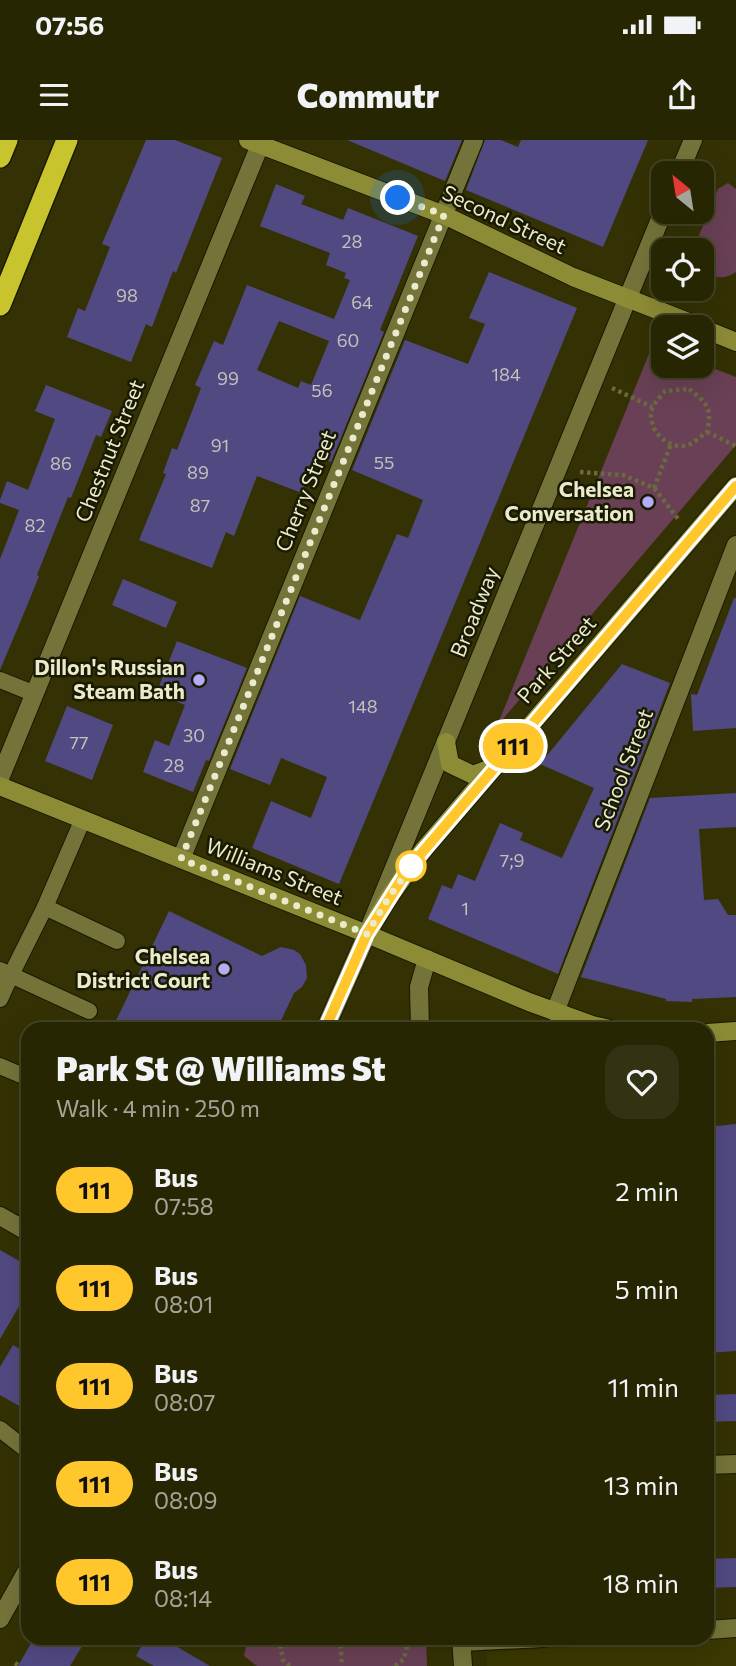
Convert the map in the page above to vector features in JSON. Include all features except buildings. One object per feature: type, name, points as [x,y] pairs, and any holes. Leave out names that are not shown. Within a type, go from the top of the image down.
[{"type":"highway","points":[[0,157],[7,140]]},
{"type":"highway","points":[[0,305],[65,140]]},
{"type":"main road","name":"Second Street","points":[[257,142],[444,215],[573,276],[671,315]]},
{"type":"main road","name":"Second Street","points":[[714,333],[736,342]]},
{"type":"main road","name":"Park Street","points":[[367,934],[408,869],[736,486]]},
{"type":"main road","points":[[446,742],[450,764],[473,775],[495,767]]},
{"type":"main road","name":"Williams Street","points":[[0,786],[555,1012],[587,1022]]},
{"type":"main road","points":[[714,1033],[736,1031]]},
{"type":"street","name":"Cherry Street","points":[[181,859],[474,140]]},
{"type":"street","points":[[684,161],[693,140]]},
{"type":"street","name":"Chestnut Street","points":[[0,778],[257,142]]},
{"type":"street","name":"Broadway","points":[[328,1022],[367,934],[658,224]]},
{"type":"street","name":"School Street","points":[[555,1012],[736,545]]},
{"type":"street","points":[[420,1022],[419,987],[427,959]]},
{"type":"street","points":[[0,1216],[21,1228]]},
{"type":"street","points":[[714,1465],[736,1464]]},
{"type":"street","points":[[0,1619],[21,1582]]},
{"type":"street","points":[[714,1630],[736,1628]]},
{"type":"street","points":[[461,1645],[463,1666]]},
{"type":"lane","points":[[0,680],[35,694]]},
{"type":"lane","points":[[0,999],[6,973],[45,907],[83,820]]},
{"type":"lane","points":[[45,907],[117,940]]},
{"type":"lane","points":[[6,973],[89,1011]]},
{"type":"lane","points":[[0,1066],[21,1076]]},
{"type":"lane","points":[[0,1429],[21,1446]]},
{"type":"path","points":[[611,388],[652,407]]},
{"type":"path","points":[[689,389],[702,399],[710,415],[707,432],[688,445],[671,444],[659,437],[651,422],[652,407],[665,391],[689,389]]},
{"type":"path","points":[[707,432],[736,446]]},
{"type":"path","points":[[654,488],[671,444]]},
{"type":"path","points":[[558,470],[623,475],[654,488],[680,520]]},
{"type":"path","points":[[280,1645],[283,1660],[290,1666]]},
{"type":"path","points":[[340,1645],[342,1666]]},
{"type":"path","points":[[395,1666],[404,1659],[408,1645]]},
{"type":"shaded area","points":[[728,183],[736,189],[736,272],[723,277],[714,277],[714,238],[698,238],[704,224],[714,224],[714,199],[718,189]]},
{"type":"shaded area","points":[[651,349],[651,378],[714,378],[714,369],[736,377],[736,445],[497,726]]},
{"type":"shaded area","points":[[736,1638],[736,1666],[487,1666],[487,1652],[612,1645],[714,1645],[714,1639]]},
{"type":"shaded area","points":[[246,1645],[426,1645],[427,1666],[257,1666],[244,1656]]},
{"type":"bus line","name":"111","points":[[328,1022],[367,934],[408,869],[736,486]]},
{"type":"place","name":"Chelsea Conversation","points":[[648,502]]},
{"type":"place","name":"Dillon's Russian Steam Bath","points":[[199,680]]},
{"type":"place","name":"Chelsea District Court","points":[[224,969]]},
{"type":"route","points":[[398,198],[444,215],[181,859],[367,934],[411,866]]}]
